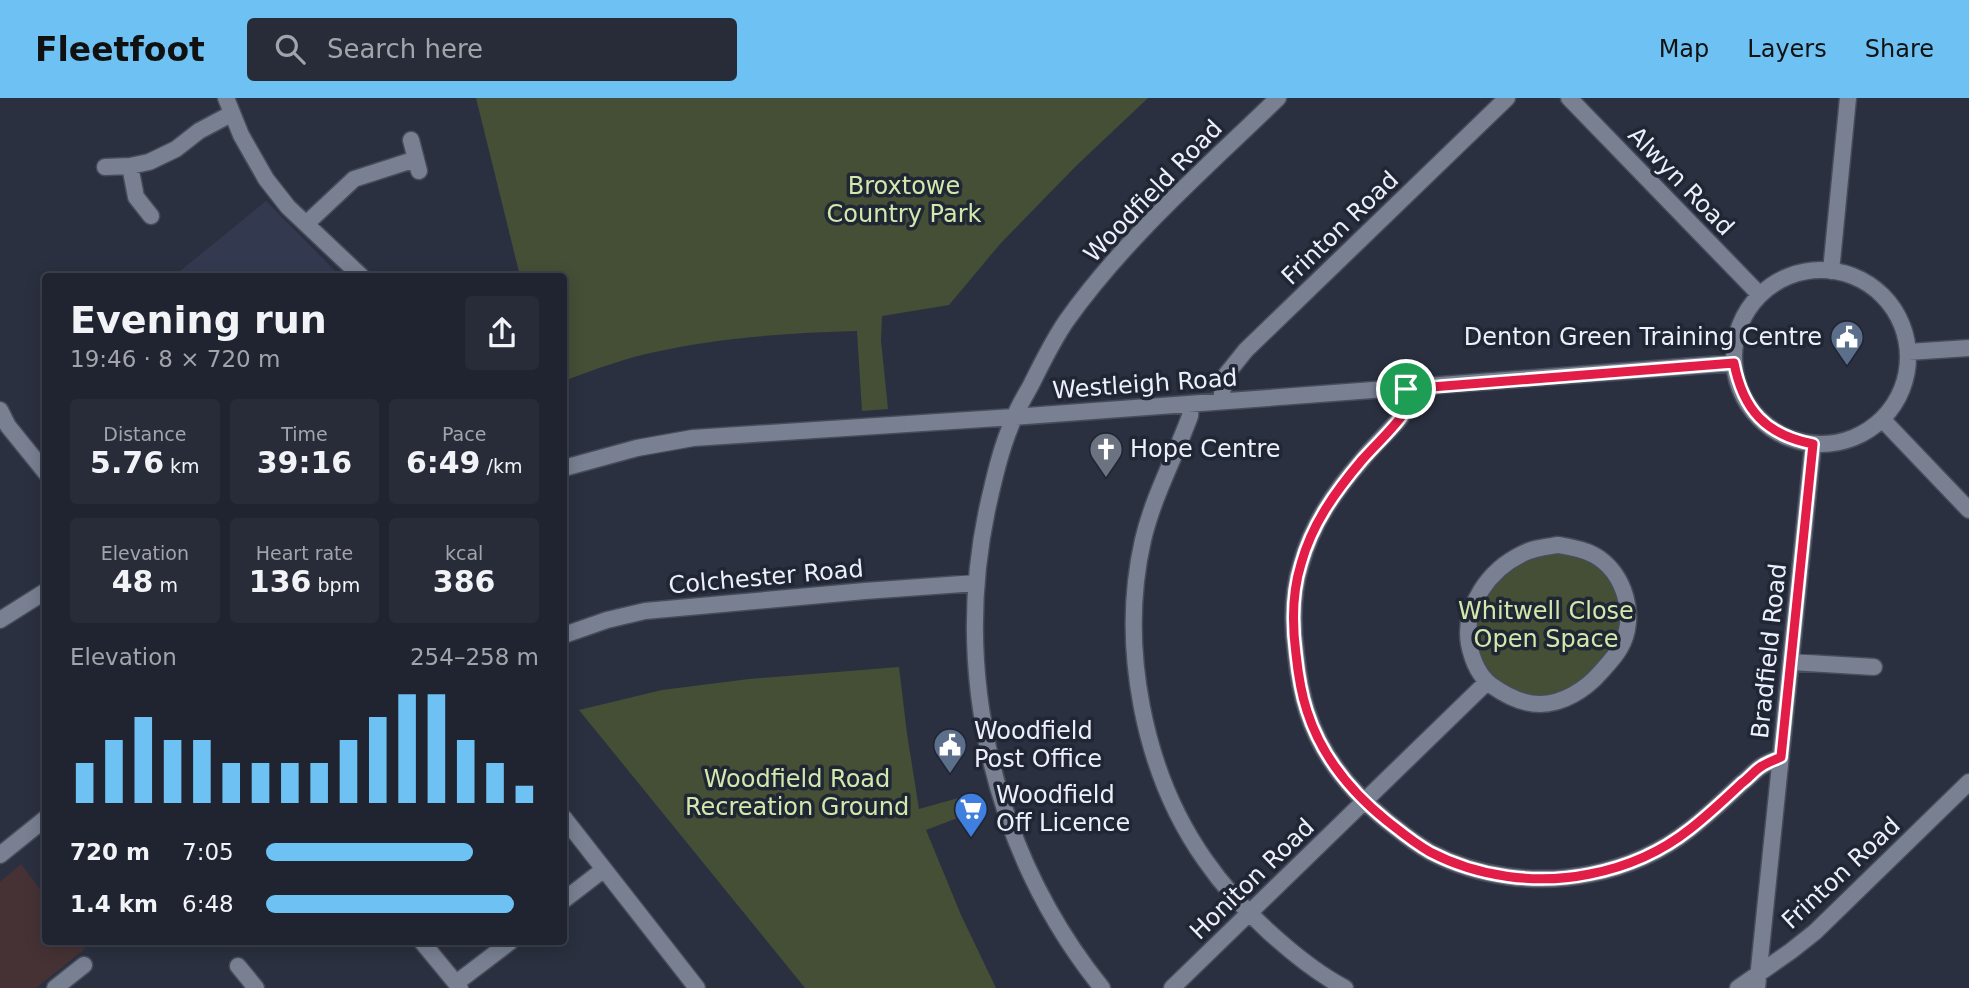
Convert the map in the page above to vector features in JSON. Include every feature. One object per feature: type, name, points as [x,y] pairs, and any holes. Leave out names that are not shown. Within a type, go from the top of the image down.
[{"type":"street","points":[[226,98],[266,179],[288,207],[358,273]]},
{"type":"street","name":"Woodfield Road","points":[[1102,988],[1063,934],[1040,893],[1019,848],[989,759],[976,652],[976,583],[981,537],[1002,450],[1014,417],[1065,323],[1126,245],[1278,98]]},
{"type":"street","name":"Frinton Road","points":[[1221,400],[1225,376],[1246,350],[1507,98]]},
{"type":"street","name":"Alwyn Road","points":[[1569,98],[1760,295]]},
{"type":"street","points":[[1831,271],[1848,98]]},
{"type":"street","points":[[105,167],[149,162],[176,149],[199,131],[232,114]]},
{"type":"street","points":[[307,223],[354,179],[418,165],[411,139]]},
{"type":"street","points":[[130,166],[136,197],[151,216]]},
{"type":"street","points":[[1815,270],[1831,271],[1859,279],[1884,297],[1899,318],[1906,336],[1908,352],[1906,379],[1897,400],[1882,419],[1867,431],[1848,440],[1813,444],[1793,440],[1769,427],[1746,403],[1738,385],[1734,363],[1736,339],[1744,317],[1760,295],[1775,283],[1815,270]]},
{"type":"street","points":[[1908,352],[1969,348]]},
{"type":"street","name":"Westleigh Road","points":[[567,467],[637,448],[693,438],[1406,389],[1734,363]]},
{"type":"street","points":[[1406,389],[1401,417],[1333,496],[1311,532],[1300,567],[1294,607],[1293,633],[1297,669],[1307,711],[1339,773],[1364,802],[1407,837],[1446,860],[1501,876],[1567,878],[1619,866],[1666,846],[1690,829],[1762,766],[1781,757]]},
{"type":"street","points":[[1191,404],[1190,416],[1150,516],[1143,542],[1134,616],[1141,709],[1168,791],[1205,860],[1249,914],[1289,951],[1345,988]]},
{"type":"street","points":[[0,410],[4,428],[42,469]]},
{"type":"street","points":[[1882,419],[1969,510]]},
{"type":"street","name":"Bradfield Road","points":[[1758,981],[1813,444]]},
{"type":"street","points":[[1558,545],[1595,555],[1608,566],[1624,592],[1628,608],[1622,646],[1596,678],[1571,696],[1540,704],[1507,695],[1487,682],[1478,671],[1470,651],[1467,632],[1478,594],[1508,561],[1537,548],[1558,545]]},
{"type":"street","name":"Colchester Road","points":[[567,634],[645,611],[976,583]]},
{"type":"street","points":[[0,620],[42,594]]},
{"type":"street","points":[[1791,662],[1874,667]]},
{"type":"street","name":"Honiton Road","points":[[1172,988],[1487,682]]},
{"type":"street","name":"Frinton Road","points":[[1738,988],[1758,981],[1815,932],[1969,782]]},
{"type":"street","points":[[0,855],[42,821]]},
{"type":"street","points":[[567,822],[697,988]]},
{"type":"street","points":[[567,898],[603,870]]},
{"type":"street","points":[[425,945],[458,985],[506,945]]},
{"type":"street","points":[[55,988],[84,965]]},
{"type":"street","points":[[238,965],[256,988]]},
{"type":"shaded area","points":[[266,201],[337,273],[178,273]]},
{"type":"shaded area","points":[[21,864],[42,892],[42,945],[82,945],[85,949],[36,988],[0,988],[0,882]]},
{"type":"green space","name":"Broxtowe Country Park","points":[[476,98],[1148,98],[1076,166],[1000,244],[949,305],[882,316],[881,341],[888,409],[862,411],[857,331],[756,337],[680,347],[632,358],[567,380],[567,273],[519,273]]},
{"type":"green space","name":"Whitwell Close Open Space","points":[[1559,551],[1590,561],[1606,574],[1618,601],[1619,629],[1609,651],[1592,671],[1573,686],[1550,694],[1526,693],[1499,683],[1485,666],[1475,640],[1477,614],[1491,589],[1514,567],[1537,554]]},
{"type":"green space","name":"Woodfield Road Recreation Ground","points":[[899,667],[919,809],[962,797],[968,814],[926,830],[961,915],[996,988],[805,988],[579,710],[662,690],[749,679]]},
{"type":"place","name":"Denton Green Training Centre","points":[[1847,367]]},
{"type":"place","name":"Hope Centre","points":[[1106,479]]},
{"type":"place","name":"Woodfield Post Office","points":[[950,775]]},
{"type":"place","name":"Woodfield Off Licence","points":[[971,839]]},
{"type":"route","points":[[1734,363],[1738,385],[1746,403],[1769,427],[1793,440],[1813,444],[1781,757],[1762,766],[1690,829],[1666,846],[1619,866],[1567,878],[1501,876],[1477,870],[1446,860],[1407,837],[1364,802],[1339,773],[1326,752],[1307,711],[1297,669],[1293,633],[1300,567],[1311,532],[1333,496],[1404,412],[1406,389],[1734,363]]}]
